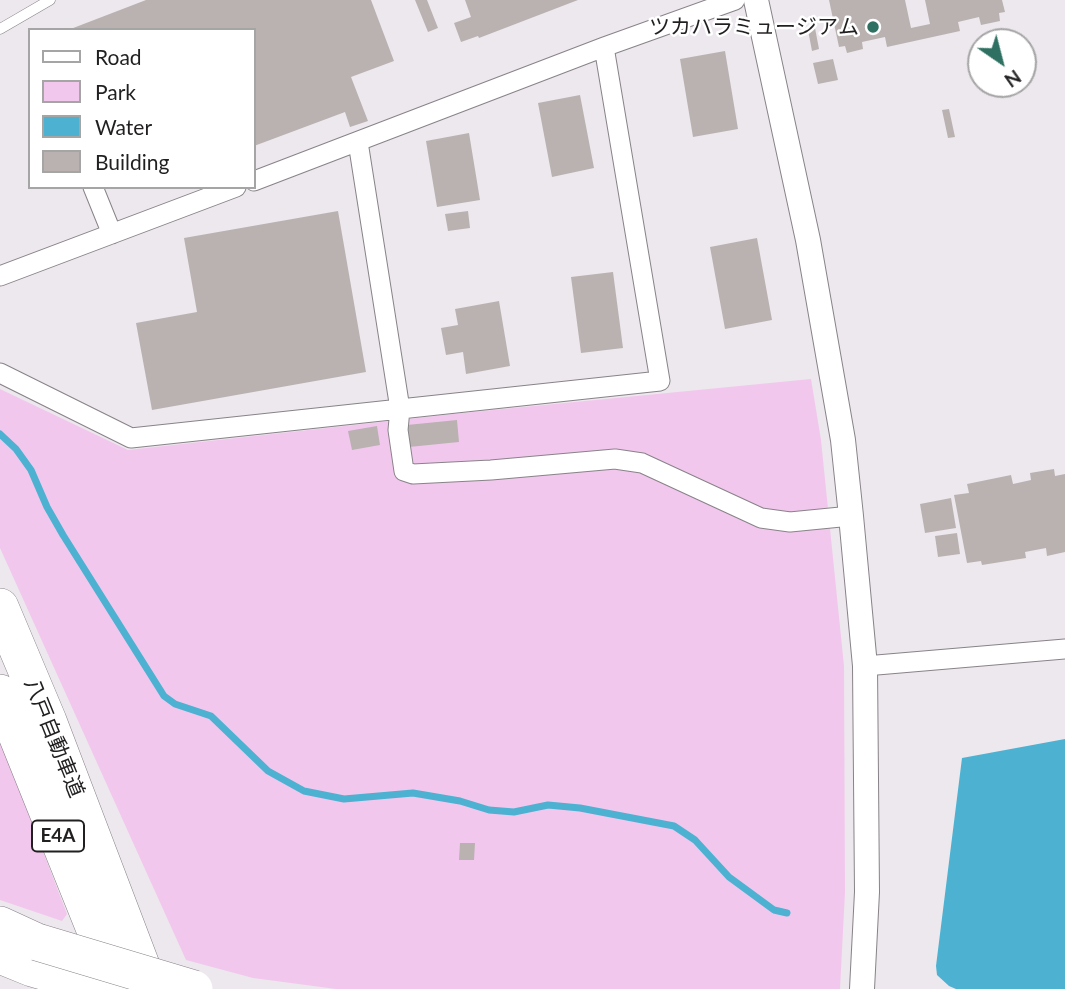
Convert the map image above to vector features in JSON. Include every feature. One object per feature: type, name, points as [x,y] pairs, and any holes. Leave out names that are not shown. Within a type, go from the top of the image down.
[{"type":"highway","name":"八戸自動車道","points":[[0,607],[48,721],[150,989]]},
{"type":"highway","name":"八戸自動車道","points":[[0,692],[113,986]]},
{"type":"highway","points":[[48,721],[171,989]]},
{"type":"highway","points":[[0,925],[23,955],[113,986]]},
{"type":"highway","points":[[23,955],[194,989]]},
{"type":"street","points":[[256,180],[604,47],[735,0]]},
{"type":"street","points":[[756,0],[808,240],[843,440],[865,666],[867,892],[862,989]]},
{"type":"street","points":[[0,373],[131,438],[660,381],[604,47]]},
{"type":"street","points":[[358,142],[400,409],[398,430],[404,471],[413,474],[491,470],[615,459],[642,463],[761,518],[790,522],[851,516]]},
{"type":"street","points":[[94,189],[112,234]]},
{"type":"street","points":[[0,276],[231,189]]},
{"type":"street","points":[[865,666],[1065,649]]},
{"type":"lane","points":[[0,29],[50,0]]},
{"type":"green space","points":[[811,379],[821,440],[844,666],[845,892],[840,989],[336,989],[253,978],[186,960],[0,548],[0,389],[128,450],[462,413]]},
{"type":"green space","points":[[0,739],[67,914],[62,921],[0,900]]},
{"type":"water","points":[[1065,739],[1065,989],[956,989],[949,986],[937,975],[936,966],[962,758]]},
{"type":"building","points":[[146,0],[371,0],[394,61],[351,77],[368,121],[350,127],[345,112],[256,145],[256,28],[73,28]]},
{"type":"building","points":[[415,0],[427,0],[438,28],[428,32]]},
{"type":"building","points":[[465,0],[578,0],[479,38],[478,36],[461,42],[454,23],[471,17]]},
{"type":"building","name":"ツカハラミュージアム","points":[[829,0],[905,0],[911,28],[930,24],[925,0],[1002,0],[1005,12],[999,13],[1000,21],[981,25],[979,17],[958,22],[960,31],[887,47],[885,37],[862,42],[863,49],[847,53],[845,46],[839,47]]},
{"type":"building","points":[[815,28],[819,49],[812,51],[808,30]]},
{"type":"building","points":[[725,51],[738,129],[693,137],[680,59]]},
{"type":"building","points":[[833,59],[838,80],[818,84],[813,63]]},
{"type":"building","points":[[580,95],[594,168],[552,177],[538,103]]},
{"type":"building","points":[[949,109],[955,137],[948,138],[942,110]]},
{"type":"building","points":[[469,133],[480,200],[437,207],[426,141]]},
{"type":"building","points":[[338,211],[366,372],[152,410],[136,323],[197,312],[184,238]]},
{"type":"building","points":[[468,211],[470,228],[448,231],[445,214]]},
{"type":"building","points":[[757,238],[772,320],[725,329],[710,247]]},
{"type":"building","points":[[613,272],[623,348],[581,353],[571,277]]},
{"type":"building","points":[[499,301],[510,366],[466,374],[463,352],[446,355],[441,328],[458,325],[455,309]]},
{"type":"building","points":[[457,420],[459,442],[409,447],[407,425]]},
{"type":"building","points":[[377,426],[380,445],[352,450],[348,431]]},
{"type":"building","points":[[1054,469],[1055,476],[1065,474],[1065,552],[1047,556],[1046,548],[1025,552],[1026,558],[982,565],[981,561],[967,563],[954,495],[969,493],[967,484],[1011,475],[1013,484],[1031,480],[1030,473]]},
{"type":"building","points":[[951,498],[956,528],[925,533],[920,504]]},
{"type":"building","points":[[957,533],[960,554],[938,557],[935,536]]},
{"type":"building","points":[[460,843],[475,843],[474,860],[459,860]]},
{"type":"waterway","points":[[0,434],[16,449],[31,470],[63,535],[164,696],[175,704],[211,716],[268,771],[304,791],[344,799],[413,793],[460,801],[489,810],[514,812],[548,805],[580,808],[674,826],[695,840],[729,877],[774,910],[787,913]]},
{"type":"place","name":"ツカハラミュージアム","points":[[873,27]]}]
